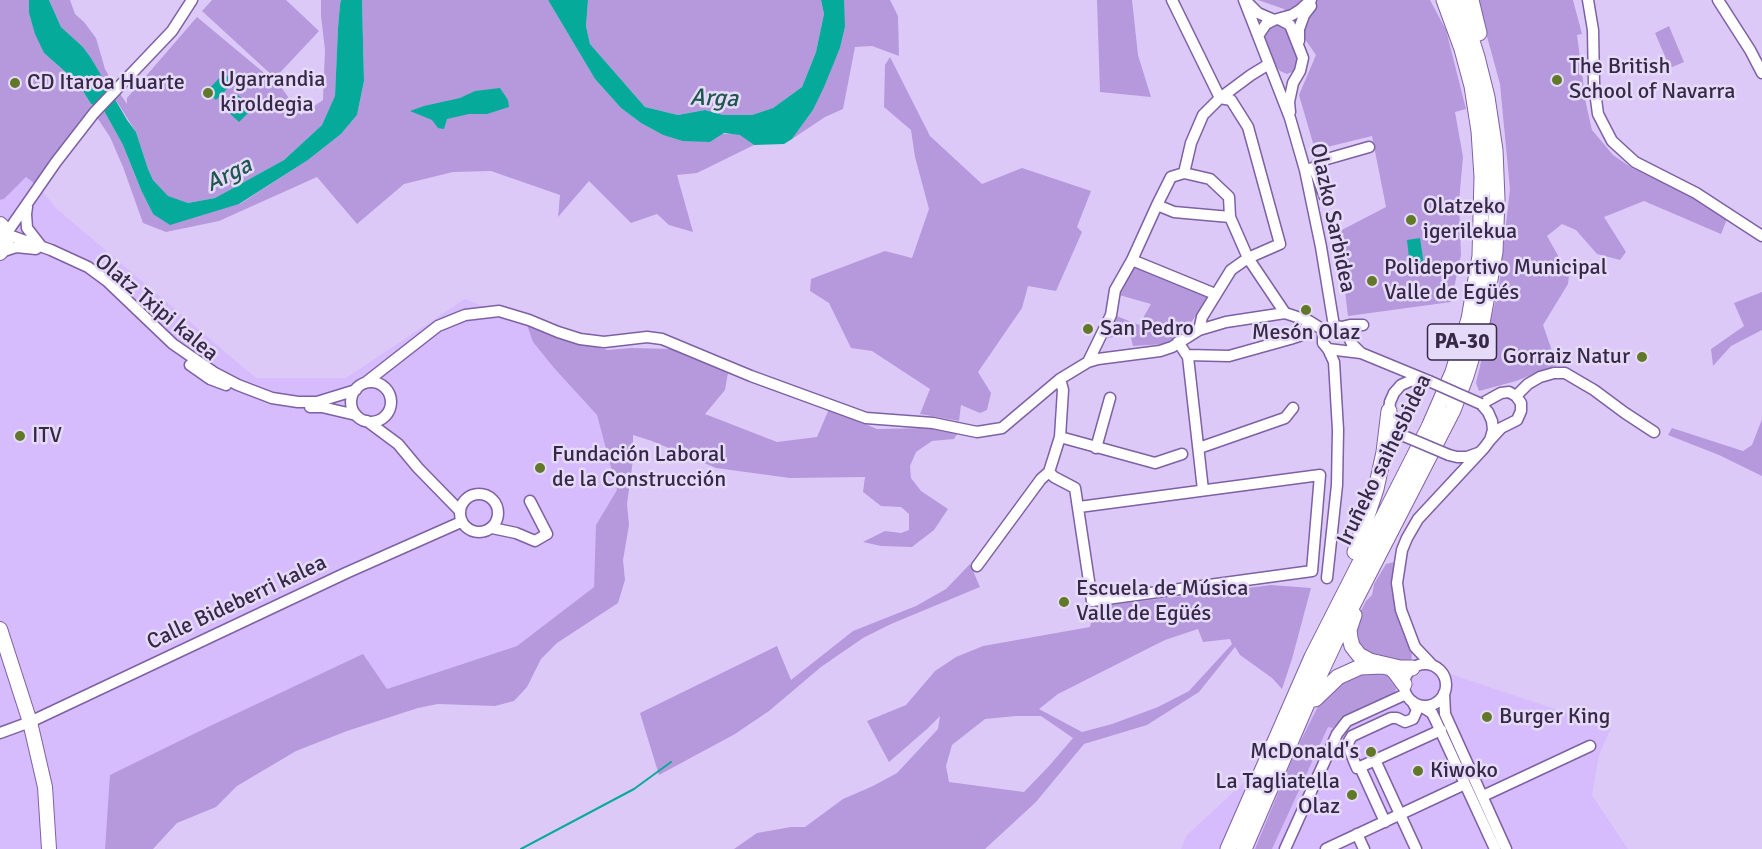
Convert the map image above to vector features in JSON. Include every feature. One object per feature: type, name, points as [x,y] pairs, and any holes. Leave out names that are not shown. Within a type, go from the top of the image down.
[{"type":"highway","points":[[1439,0],[1454,28]]},
{"type":"highway","name":"Iruñeko saihesbidea","points":[[1228,849],[1312,657],[1429,427],[1453,372],[1469,319],[1480,256],[1482,177],[1479,131],[1472,86],[1444,0]]},
{"type":"highway","name":"Iruñeko saihesbidea","points":[[1244,849],[1318,678],[1453,410],[1481,327],[1495,252],[1497,199],[1495,150],[1487,98],[1459,0]]},
{"type":"highway","points":[[1471,0],[1492,95],[1499,151],[1497,199]]},
{"type":"highway","points":[[1249,849],[1354,615],[1454,417],[1474,362],[1481,327]]},
{"type":"highway","points":[[1312,657],[1322,625],[1362,536],[1384,452],[1389,411]]},
{"type":"highway","points":[[1354,615],[1349,630],[1352,646],[1359,655],[1370,661],[1400,668],[1413,667]]},
{"type":"highway","points":[[1315,699],[1338,678],[1360,667],[1382,666],[1391,668],[1396,673],[1410,696]]},
{"type":"main road","points":[[0,253],[6,244],[2,227]]},
{"type":"main road","points":[[0,629],[30,722],[45,787],[49,849]]},
{"type":"street","points":[[2,227],[25,208],[56,162],[94,113],[172,31],[192,0]]},
{"type":"street","points":[[1172,0],[1220,99]]},
{"type":"street","points":[[1244,0],[1258,13],[1290,25],[1302,58],[1300,71],[1286,78],[1271,69],[1244,0]]},
{"type":"street","points":[[1258,36],[1266,24],[1300,10],[1311,0]]},
{"type":"street","points":[[1298,45],[1299,29],[1304,15],[1317,0]]},
{"type":"street","points":[[1588,0],[1593,30],[1594,84],[1597,105],[1600,118],[1612,141],[1635,162],[1696,193],[1759,231]]},
{"type":"street","points":[[1718,0],[1762,73]]},
{"type":"street","points":[[1184,173],[1191,143],[1203,115],[1251,75],[1271,69]]},
{"type":"street","name":"Olazko Sarbidea","points":[[1271,69],[1310,169],[1321,247],[1339,331],[1361,353]]},
{"type":"street","name":"Olazko Sarbidea","points":[[1290,118],[1289,102],[1293,83],[1300,71]]},
{"type":"street","points":[[1199,330],[1202,316],[1231,270],[1248,258],[1280,244],[1248,127],[1230,100],[1220,99]]},
{"type":"street","points":[[1324,197],[1310,169],[1320,161],[1369,147]]},
{"type":"street","points":[[1088,362],[1111,315],[1115,290],[1132,260],[1171,177],[1184,173],[1210,178],[1229,197],[1230,217],[1248,258],[1285,313]]},
{"type":"street","points":[[1157,205],[1174,212],[1230,217]]},
{"type":"street","points":[[25,208],[27,228],[41,246]]},
{"type":"street","name":"Olatz Txipi kalea","points":[[2,227],[88,267],[107,281],[173,344],[215,373],[238,386],[272,398],[298,402],[317,402],[360,386],[438,326],[465,315],[499,311],[588,340],[604,342],[647,337],[662,339],[751,376],[866,418],[933,423],[977,432],[1002,428],[1060,380],[1088,362]]},
{"type":"street","name":"Olatz Txipi kalea","points":[[0,253],[16,247],[28,248],[58,256],[84,270],[107,286],[168,348],[210,379],[263,399],[299,407],[322,407],[356,415]]},
{"type":"street","points":[[1132,260],[1215,294]]},
{"type":"street","points":[[1088,362],[1160,351],[1172,347],[1199,330],[1226,322],[1285,313],[1339,331],[1346,345],[1340,350],[1334,362]]},
{"type":"street","points":[[1187,355],[1229,356],[1302,335],[1309,321]]},
{"type":"street","points":[[1327,578],[1337,485],[1338,430],[1334,362],[1323,343],[1323,335],[1339,331]]},
{"type":"street","points":[[1178,342],[1187,355],[1203,489]]},
{"type":"street","points":[[1328,349],[1340,350]]},
{"type":"street","name":"Olazko Sarbidea","points":[[1340,350],[1361,353],[1429,381]]},
{"type":"street","name":"Olatz Txipi kalea","points":[[385,388],[387,374],[398,358]]},
{"type":"street","points":[[1386,363],[1395,373],[1398,382],[1390,402],[1391,421],[1404,436],[1449,455],[1467,458],[1476,454],[1487,444],[1492,430],[1492,421],[1481,404],[1429,381],[1410,381],[1394,393]]},
{"type":"street","points":[[1515,396],[1540,377],[1565,373],[1594,390],[1654,432]]},
{"type":"street","points":[[977,566],[1041,479],[1049,472],[1060,437],[1063,390],[1060,380]]},
{"type":"street","points":[[368,421],[377,421],[385,415],[391,405],[391,399],[385,388],[376,383],[360,386],[351,400],[356,415],[368,421],[398,444],[459,510],[461,522],[465,527],[475,532],[487,531],[494,523],[497,506],[489,497],[477,494],[466,498],[441,490]]},
{"type":"street","points":[[1481,404],[1501,393],[1509,392],[1521,403],[1521,411],[1517,420],[1501,428],[1449,484],[1413,528],[1402,550],[1397,583],[1404,620],[1415,647],[1432,665],[1438,668],[1445,680],[1445,714],[1506,849]]},
{"type":"street","points":[[1096,448],[1110,398]]},
{"type":"street","points":[[1199,448],[1286,418],[1293,408]]},
{"type":"street","points":[[385,415],[398,444]]},
{"type":"street","points":[[1060,437],[1155,463],[1182,454]]},
{"type":"street","points":[[1449,455],[1456,467],[1449,484]]},
{"type":"street","points":[[1049,472],[1075,488],[1092,601],[1312,571],[1320,475],[1079,507]]},
{"type":"street","points":[[459,510],[466,498]]},
{"type":"street","points":[[494,523],[535,541],[547,534],[530,501]]},
{"type":"street","name":"Calle Bideberri kalea","points":[[0,733],[30,722],[346,573],[461,522]]},
{"type":"street","points":[[1413,667],[1415,647]]},
{"type":"street","points":[[1385,822],[1360,767],[1357,768],[1348,745],[1349,740],[1352,736],[1392,718],[1405,722],[1413,719],[1417,710],[1410,696],[1408,673],[1413,667],[1421,664],[1432,665]]},
{"type":"street","points":[[1410,696],[1425,705],[1436,702],[1444,693]]},
{"type":"street","points":[[1410,696],[1432,713],[1495,849]]},
{"type":"street","points":[[1285,849],[1337,734],[1347,721],[1410,696]]},
{"type":"street","points":[[1360,767],[1441,730]]},
{"type":"street","points":[[1337,734],[1349,740]]},
{"type":"street","points":[[1483,796],[1590,746]]},
{"type":"street","points":[[1375,760],[1416,849]]},
{"type":"street","points":[[1326,849],[1465,784]]},
{"type":"street","points":[[1358,834],[1364,849]]},
{"type":"shaded area","points":[[0,0],[29,0],[29,13],[44,53],[78,83],[91,104],[103,109],[123,145],[153,214],[240,204],[308,160],[341,134],[357,115],[364,81],[362,0],[548,0],[595,79],[621,108],[641,123],[663,135],[710,142],[722,134],[740,134],[754,145],[697,173],[677,175],[693,232],[669,225],[657,214],[631,223],[589,181],[558,217],[560,195],[491,171],[453,172],[404,184],[357,224],[317,177],[219,221],[166,232],[143,223],[110,137],[94,113],[39,187],[26,177],[4,199],[0,200]]},
{"type":"shaded area","points":[[29,0],[49,0],[61,27],[83,47],[91,58],[136,132],[153,180],[168,196],[188,203],[215,198],[284,160],[322,125],[335,96],[341,0],[362,0],[364,81],[357,115],[341,134],[308,160],[239,204],[170,225],[153,214],[123,145],[103,109],[91,104],[78,83],[44,53],[29,13]]},
{"type":"shaded area","points":[[49,0],[70,0],[75,14],[96,38],[105,69],[113,83],[107,88],[83,47],[61,27]]},
{"type":"shaded area","points":[[212,0],[286,0],[319,31],[275,78],[202,11]]},
{"type":"shaded area","name":"Ugarrandia kiroldegia","points":[[321,0],[341,0],[335,97],[322,125],[284,160],[215,198],[188,203],[167,196],[153,180],[136,132],[112,94],[117,89],[127,104],[127,98],[197,17],[281,87],[301,115],[323,100],[325,50]]},
{"type":"shaded area","points":[[548,0],[588,0],[586,26],[590,44],[645,107],[678,115],[705,110],[723,115],[752,115],[773,108],[802,87],[816,52],[824,14],[821,0],[844,0],[845,27],[840,48],[824,87],[813,110],[792,139],[784,144],[754,145],[740,135],[724,133],[710,142],[683,141],[663,135],[641,123],[621,108],[595,79]]},
{"type":"shaded area","points":[[588,0],[821,0],[824,14],[816,52],[802,87],[773,108],[752,115],[723,115],[705,110],[678,115],[645,107],[590,44],[586,26]]},
{"type":"shaded area","points":[[842,0],[890,0],[898,16],[899,56],[872,46],[855,47],[843,109],[825,117],[792,139],[813,110],[840,48],[845,27]]},
{"type":"shaded area","points":[[1097,0],[1132,0],[1138,55],[1151,97],[1100,92]]},
{"type":"shaded area","points":[[1258,0],[1430,0],[1446,30],[1466,109],[1455,112],[1463,157],[1459,202],[1461,255],[1451,302],[1348,316],[1338,232],[1386,207],[1372,136],[1315,150],[1299,95],[1316,55],[1284,9]]},
{"type":"shaded area","points":[[1477,0],[1573,0],[1582,34],[1577,35],[1586,104],[1592,130],[1613,155],[1632,168],[1681,191],[1727,219],[1721,234],[1644,201],[1604,217],[1626,252],[1620,260],[1597,254],[1576,230],[1562,224],[1547,236],[1569,275],[1568,284],[1543,325],[1557,365],[1516,381],[1479,391],[1476,383],[1499,286],[1510,189],[1500,84]]},
{"type":"shaded area","points":[[1278,24],[1283,26],[1292,38],[1299,62],[1297,68],[1287,74],[1275,65],[1265,36],[1268,29]]},
{"type":"shaded area","points":[[1669,26],[1684,62],[1670,68],[1655,33]]},
{"type":"shaded area","points":[[890,57],[930,136],[982,184],[1022,168],[1091,191],[1077,227],[1082,232],[1056,291],[1028,286],[1022,308],[978,372],[991,393],[987,410],[980,413],[961,405],[959,421],[920,414],[930,389],[872,351],[851,348],[829,303],[810,291],[811,279],[885,251],[912,258],[929,209],[915,157],[911,130],[884,107],[885,65]]},
{"type":"shaded area","points":[[224,73],[234,82],[216,100],[207,91]]},
{"type":"shaded area","points":[[500,88],[508,100],[509,107],[487,114],[469,114],[447,119],[444,129],[438,128],[432,120],[410,111],[460,98],[475,91]]},
{"type":"shaded area","points":[[238,95],[253,108],[239,122],[225,109]]},
{"type":"shaded area","points":[[26,177],[39,187],[56,208],[256,378],[346,378],[465,299],[527,325],[533,342],[597,415],[617,491],[596,525],[595,586],[517,646],[387,689],[363,655],[111,775],[105,849],[0,849],[0,200],[4,199]]},
{"type":"shaded area","points":[[1420,238],[1424,265],[1410,267],[1407,240]]},
{"type":"shaded area","points":[[1132,266],[1210,297],[1180,337],[1165,344],[1133,346],[1130,334],[1102,339],[1114,315],[1139,325],[1151,304],[1119,295]]},
{"type":"shaded area","points":[[1762,292],[1762,330],[1731,346],[1713,366],[1711,349],[1744,326],[1734,303]]},
{"type":"shaded area","points":[[527,325],[557,338],[608,350],[674,349],[728,373],[725,390],[705,414],[777,442],[817,437],[829,409],[877,429],[927,428],[957,434],[954,439],[932,441],[916,452],[910,466],[911,478],[921,491],[948,509],[934,530],[912,547],[881,546],[863,542],[885,531],[901,533],[909,530],[909,514],[901,507],[881,506],[863,492],[865,477],[790,478],[716,468],[633,435],[633,460],[627,504],[629,525],[623,560],[625,580],[618,603],[557,643],[541,659],[527,687],[514,701],[495,706],[438,704],[418,708],[347,731],[296,751],[237,786],[216,807],[177,823],[153,849],[105,849],[110,775],[363,654],[387,689],[517,646],[594,587],[596,525],[617,490],[597,415],[533,342]]},
{"type":"shaded area","points":[[1762,419],[1762,476],[1719,455],[1668,435],[1672,428],[1743,451],[1752,445]]},
{"type":"shaded area","points":[[1395,562],[1393,581],[1412,654],[1411,662],[1405,664],[1361,651],[1354,631],[1357,618],[1372,595],[1374,584],[1386,564]]},
{"type":"shaded area","points":[[970,564],[980,587],[863,638],[821,667],[769,711],[735,734],[659,775],[640,713],[777,646],[791,680],[853,631],[916,606],[946,589]]},
{"type":"shaded area","points":[[1271,585],[1311,588],[1282,689],[1272,678],[1240,655],[1235,647],[1199,692],[1147,725],[1084,744],[1036,802],[985,849],[734,849],[757,833],[805,827],[843,799],[897,773],[938,729],[940,716],[889,762],[867,721],[906,705],[935,671],[956,657],[983,646],[1090,627],[1094,607]],"holes":[[[1198,629],[1203,642],[1230,639],[1232,644],[1189,691],[1158,707],[1082,732],[1039,709],[1058,694],[1145,650],[1165,640]],[[1041,716],[1073,738],[1024,792],[949,782],[946,766],[952,745],[985,719]]]},
{"type":"shaded area","points":[[1421,664],[1611,728],[1599,755],[1592,795],[1628,849],[1246,849],[1259,815],[1327,687],[1396,673]]},
{"type":"shaded area","points":[[1366,671],[1393,675],[1398,686],[1393,695],[1343,717],[1333,728],[1328,727],[1272,849],[1255,849],[1296,750],[1322,699],[1332,686]]},
{"type":"shaded area","points":[[1255,772],[1221,849],[1181,849],[1187,835]]},
{"type":"waterway","points":[[521,849],[634,789],[671,762]]},
{"type":"place","name":"The British School of Navarra","points":[[1557,80]]},
{"type":"place","name":"CD Itaroa Huarte","points":[[15,83]]},
{"type":"place","name":"Ugarrandia kiroldegia","points":[[208,93]]},
{"type":"place","name":"Olatzeko igerilekua","points":[[1411,220]]},
{"type":"place","name":"Polideportivo Municipal Valle de Egüés","points":[[1372,281]]},
{"type":"place","name":"Mesón Olaz","points":[[1306,310]]},
{"type":"place","name":"San Pedro","points":[[1088,329]]},
{"type":"place","name":"Gorraiz Natur","points":[[1642,357]]},
{"type":"place","name":"ITV","points":[[20,436]]},
{"type":"place","name":"Fundación Laboral de la Construcción","points":[[540,468]]},
{"type":"place","name":"Escuela de Música Valle de Egüés","points":[[1064,602]]},
{"type":"place","name":"Burger King","points":[[1487,717]]},
{"type":"place","name":"McDonald's","points":[[1371,752]]},
{"type":"place","name":"Kiwoko","points":[[1418,771]]},
{"type":"place","name":"La Tagliatella Olaz","points":[[1352,795]]},
{"type":"water label","name":"Arga","points":[[714,99]]},
{"type":"water label","name":"Arga","points":[[229,175]]}]
